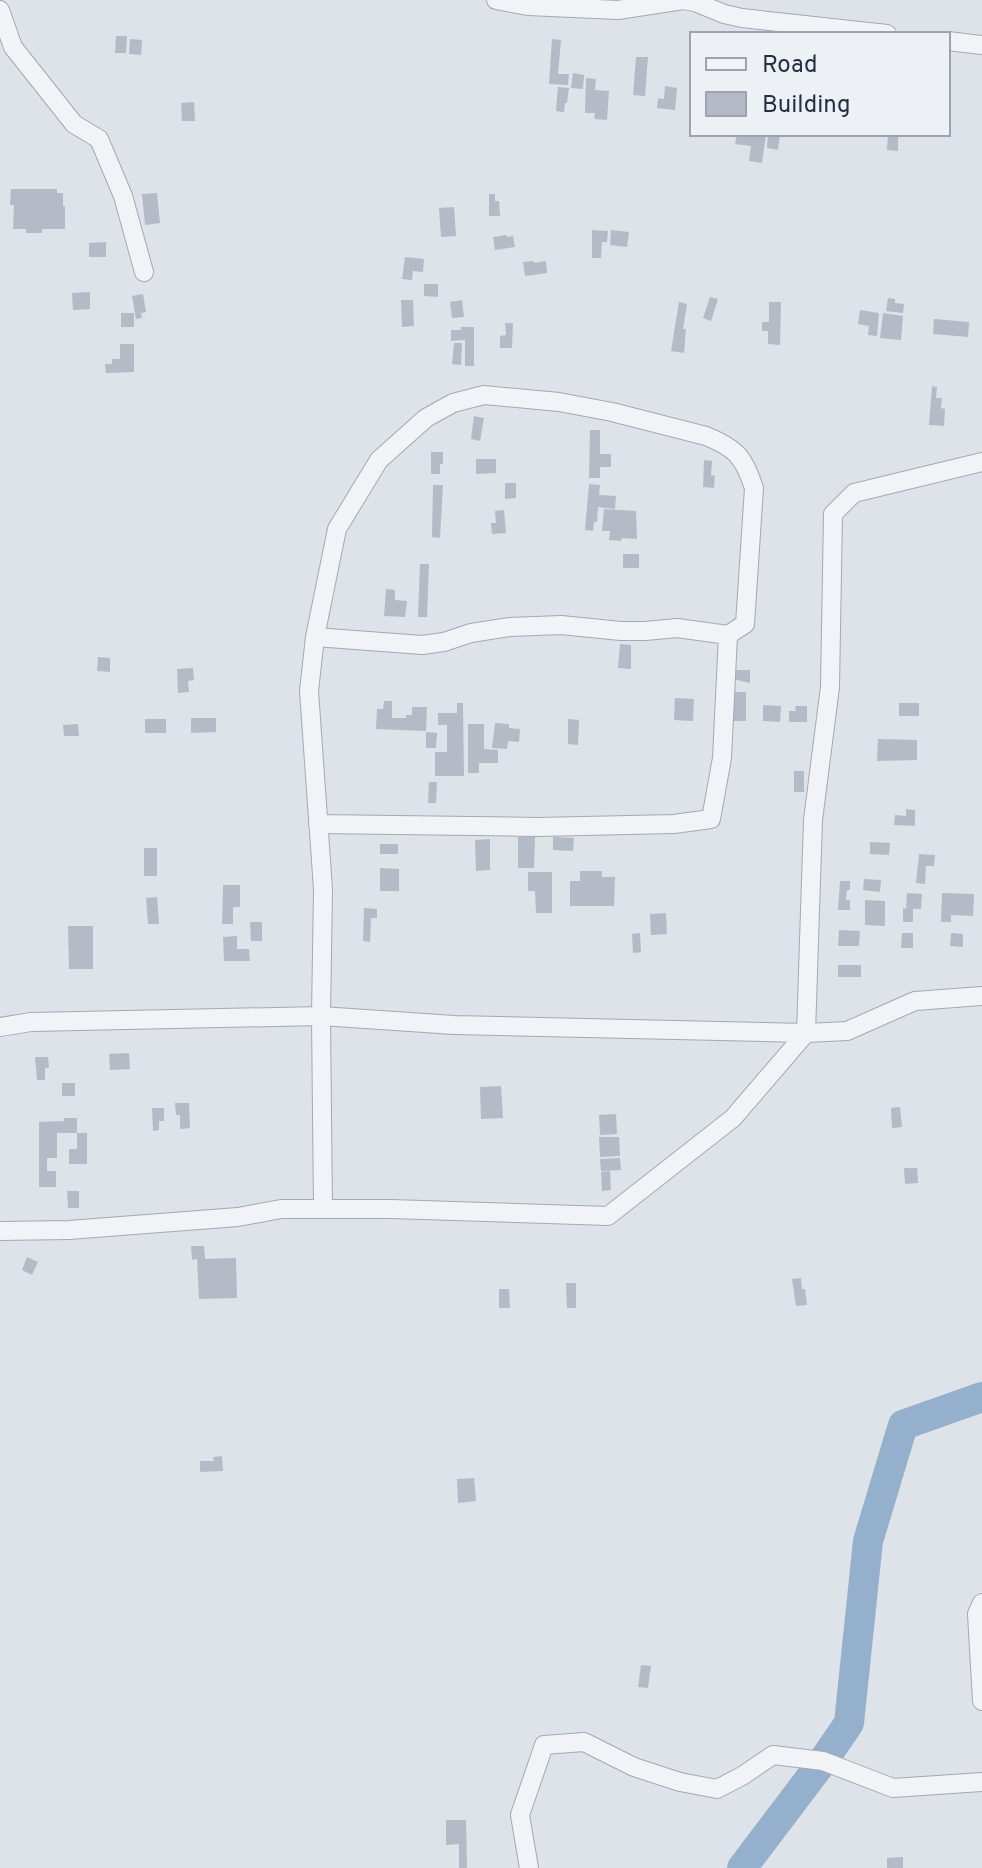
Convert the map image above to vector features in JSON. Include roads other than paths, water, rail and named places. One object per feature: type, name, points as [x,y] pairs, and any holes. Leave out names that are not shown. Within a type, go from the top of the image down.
[{"type":"street","points":[[496,0],[528,6],[618,10],[683,0],[742,18],[869,32]]},
{"type":"street","points":[[0,10],[13,47],[74,124],[99,139],[123,196],[144,272]]},
{"type":"street","points":[[950,41],[982,45]]},
{"type":"street","points":[[315,637],[422,645],[510,627],[561,625],[621,631],[677,628],[728,635],[745,624],[754,488],[741,457],[706,436],[559,402],[484,395],[453,403],[426,418],[379,460],[337,529],[315,637],[309,691],[323,889],[323,1209]]},
{"type":"street","points":[[0,1231],[69,1230],[238,1217],[281,1209],[608,1216],[733,1118],[806,1033],[813,820],[830,687],[833,514],[854,493],[982,462]]},
{"type":"street","points":[[318,824],[538,827],[674,824],[711,819],[722,758],[728,635]]},
{"type":"street","points":[[0,1027],[31,1022],[321,1016],[454,1025],[806,1033],[847,1031],[915,1001],[982,996]]},
{"type":"street","points":[[982,1603],[977,1614],[982,1701]]},
{"type":"street","points":[[529,1868],[520,1815],[544,1745],[584,1742],[634,1767],[680,1782],[717,1789],[773,1755],[823,1761],[893,1788],[982,1782]]},
{"type":"waterway","points":[[742,1868],[849,1723],[868,1541],[903,1425],[982,1397]]}]
